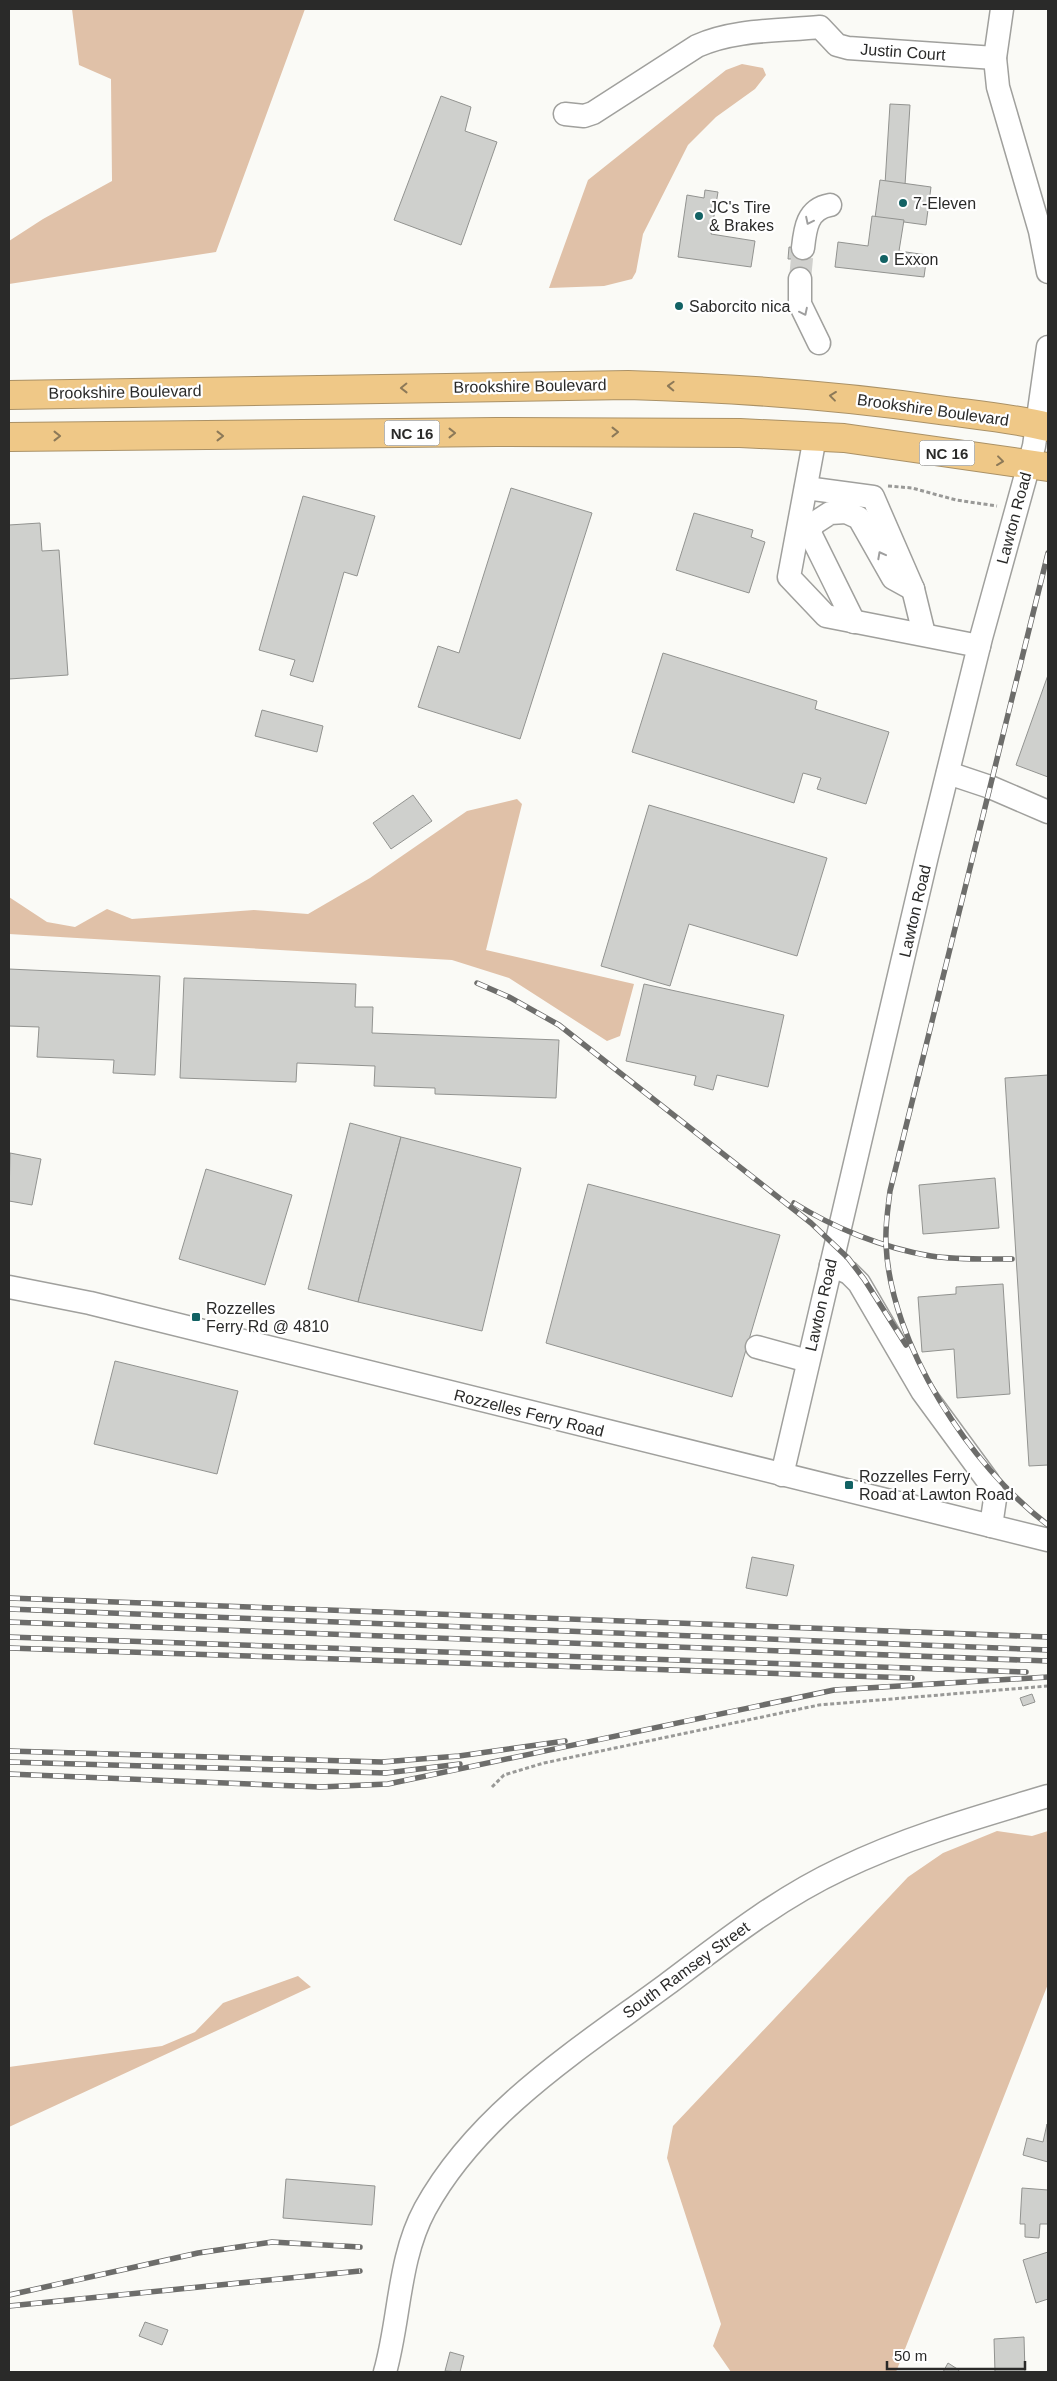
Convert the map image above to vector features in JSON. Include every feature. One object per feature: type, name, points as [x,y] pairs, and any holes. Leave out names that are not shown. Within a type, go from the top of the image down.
[{"type":"highway","name":"Brookshire Boulevard","points":[[9,395],[648,385],[815,394],[1043,425]]},
{"type":"highway","name":"NC 16","points":[[9,437],[496,432],[740,433],[844,438],[1038,466]]},
{"type":"street","points":[[1002,9],[995,58],[998,87],[1040,231],[1048,272]]},
{"type":"street","name":"Justin Court","points":[[566,114],[584,116],[593,112],[707,41],[739,34],[820,27],[837,45],[848,48],[995,58]]},
{"type":"street","points":[[803,248],[809,218],[819,208],[830,205]]},
{"type":"street","points":[[800,279],[800,304],[819,343]]},
{"type":"street","name":"Lawton Road","points":[[782,1475],[979,646],[1017,509],[1038,466],[1043,425],[1048,347]]},
{"type":"street","points":[[816,436],[789,577],[826,616],[979,646]]},
{"type":"street","points":[[806,488],[873,498],[913,589],[924,634]]},
{"type":"street","points":[[854,622],[810,532],[813,524],[830,513],[846,512],[859,518],[892,578],[913,589]]},
{"type":"street","points":[[948,773],[990,787],[1048,812]]},
{"type":"street","points":[[831,1265],[849,1273],[859,1284],[922,1391],[988,1481],[995,1498],[991,1526]]},
{"type":"street","name":"Rozzelles Ferry Road","points":[[9,1287],[90,1303],[1048,1540]]},
{"type":"street","points":[[757,1347],[808,1361]]},
{"type":"street","name":"South Ramsey Street","points":[[385,2372],[392,2345],[406,2261],[423,2212],[452,2168],[477,2138],[509,2107],[573,2054],[761,1914],[839,1869],[894,1845],[1048,1796]]},
{"type":"path","points":[[881,485],[912,488],[956,500],[1017,509]]},
{"type":"path","points":[[492,1787],[504,1774],[544,1763],[819,1705],[1048,1686]]},
{"type":"shaded area","points":[[72,9],[305,9],[216,252],[9,284],[9,241],[43,219],[112,181],[111,79],[79,65]]},
{"type":"shaded area","points":[[742,64],[763,68],[766,75],[755,89],[716,117],[688,145],[643,234],[636,272],[632,279],[604,286],[549,288],[588,180],[726,70]]},
{"type":"shaded area","points":[[517,799],[522,804],[486,950],[634,984],[620,1036],[607,1041],[509,978],[452,960],[9,934],[9,897],[47,922],[75,927],[107,909],[132,919],[254,910],[308,914],[370,878],[467,811]]},
{"type":"shaded area","points":[[997,1831],[1032,1836],[1048,1831],[1048,1984],[896,2372],[731,2372],[713,2346],[721,2324],[667,2158],[673,2126],[908,1877],[943,1853]]},
{"type":"shaded area","points":[[298,1976],[311,1987],[9,2127],[9,2067],[162,2046],[195,2032],[223,2003]]},
{"type":"building","points":[[441,96],[471,107],[465,131],[497,142],[461,245],[394,220]]},
{"type":"building","points":[[890,104],[910,105],[905,185],[885,184]]},
{"type":"building","name":"7-Eleven","points":[[880,180],[931,187],[926,225],[875,218]]},
{"type":"building","name":"JC's Tire & Brakes","points":[[705,190],[718,192],[711,234],[755,241],[751,267],[678,257],[687,195],[704,198]]},
{"type":"building","points":[[872,216],[904,220],[899,251],[927,255],[924,277],[835,267],[838,242],[868,246]]},
{"type":"building","points":[[789,247],[810,249],[807,280],[792,279],[793,259],[788,259]]},
{"type":"building","points":[[511,488],[592,513],[520,739],[418,707],[438,646],[459,653]]},
{"type":"building","points":[[303,496],[375,516],[357,576],[344,572],[313,682],[290,675],[295,660],[259,650]]},
{"type":"building","points":[[694,513],[753,530],[751,537],[765,542],[749,593],[676,570]]},
{"type":"building","points":[[40,523],[42,551],[59,550],[68,675],[9,679],[9,525]]},
{"type":"building","points":[[663,653],[817,701],[815,709],[889,732],[866,804],[817,789],[821,778],[803,773],[794,803],[632,752]]},
{"type":"building","points":[[1048,675],[1048,777],[1016,765]]},
{"type":"building","points":[[262,710],[323,726],[317,752],[255,736]]},
{"type":"building","points":[[413,795],[432,821],[391,849],[373,823]]},
{"type":"building","points":[[649,805],[827,858],[797,956],[689,924],[670,986],[601,966]]},
{"type":"building","points":[[9,969],[160,976],[155,1075],[113,1073],[114,1060],[37,1057],[39,1027],[9,1026]]},
{"type":"building","points":[[184,978],[356,984],[355,1007],[373,1007],[372,1033],[559,1040],[556,1098],[435,1094],[435,1088],[374,1086],[375,1066],[297,1063],[296,1082],[180,1078]]},
{"type":"building","points":[[644,984],[784,1015],[768,1087],[717,1075],[713,1090],[694,1085],[696,1076],[626,1061]]},
{"type":"building","points":[[1048,1075],[1048,1465],[1029,1466],[1005,1078]]},
{"type":"building","points":[[350,1123],[401,1137],[358,1302],[308,1289]]},
{"type":"building","points":[[401,1137],[521,1168],[482,1331],[358,1302]]},
{"type":"building","points":[[10,1153],[41,1159],[32,1205],[9,1201]]},
{"type":"building","points":[[206,1169],[292,1195],[265,1285],[179,1259]]},
{"type":"building","points":[[995,1178],[999,1228],[923,1234],[919,1185]]},
{"type":"building","points":[[588,1184],[780,1235],[732,1397],[546,1343]]},
{"type":"building","points":[[1003,1284],[1010,1394],[957,1398],[954,1349],[922,1352],[918,1297],[956,1294],[956,1287]]},
{"type":"building","points":[[115,1361],[238,1391],[217,1474],[94,1444]]},
{"type":"building","points":[[752,1557],[794,1565],[787,1596],[746,1588]]},
{"type":"building","points":[[1032,1694],[1035,1702],[1023,1706],[1020,1698]]},
{"type":"building","points":[[1047,2124],[1048,2162],[1023,2155],[1027,2138],[1043,2142]]},
{"type":"building","points":[[286,2179],[375,2186],[372,2225],[283,2218]]},
{"type":"building","points":[[1022,2188],[1048,2190],[1048,2224],[1040,2224],[1039,2238],[1025,2237],[1025,2224],[1020,2224]]},
{"type":"building","points":[[1048,2252],[1048,2299],[1036,2303],[1023,2260]]},
{"type":"building","points":[[145,2322],[168,2330],[162,2345],[139,2336]]},
{"type":"building","points":[[1024,2337],[1025,2372],[995,2372],[994,2339]]},
{"type":"building","points":[[450,2352],[464,2356],[460,2372],[445,2371]]},
{"type":"building","points":[[948,2363],[959,2370],[958,2372],[943,2372]]},
{"type":"tunnel","points":[[800,279],[803,248]]},
{"type":"railway","points":[[1048,553],[890,1191],[886,1237],[891,1282],[902,1322],[918,1361],[939,1400],[964,1437],[990,1470],[1019,1500],[1048,1525]]},
{"type":"railway","points":[[477,983],[509,997],[559,1025],[811,1223],[848,1258],[864,1279],[906,1345]]},
{"type":"railway","points":[[794,1203],[842,1229],[895,1248],[941,1257],[1012,1259]]},
{"type":"railway","points":[[9,1598],[1048,1637]]},
{"type":"railway","points":[[9,1609],[1048,1650]]},
{"type":"railway","points":[[9,1622],[1048,1661]]},
{"type":"railway","points":[[9,1637],[1026,1672]]},
{"type":"railway","points":[[9,1648],[912,1678]]},
{"type":"railway","points":[[9,1774],[320,1787],[388,1784],[834,1690],[1048,1677]]},
{"type":"railway","points":[[9,1751],[382,1762],[459,1756],[565,1741]]},
{"type":"railway","points":[[9,1762],[386,1773],[460,1764]]},
{"type":"railway","points":[[9,2295],[198,2253],[272,2242],[360,2247]]},
{"type":"railway","points":[[9,2306],[360,2271]]},
{"type":"place","name":"7-Eleven","points":[[903,203]]},
{"type":"place","name":"JC's Tire & Brakes","points":[[699,216]]},
{"type":"place","name":"Exxon","points":[[884,259]]},
{"type":"place","name":"Saborcito nica","points":[[679,306]]},
{"type":"place","name":"Rozzelles Ferry Rd @ 4810","points":[[196,1317]]},
{"type":"place","name":"Rozzelles Ferry Road at Lawton Road","points":[[849,1485]]}]
